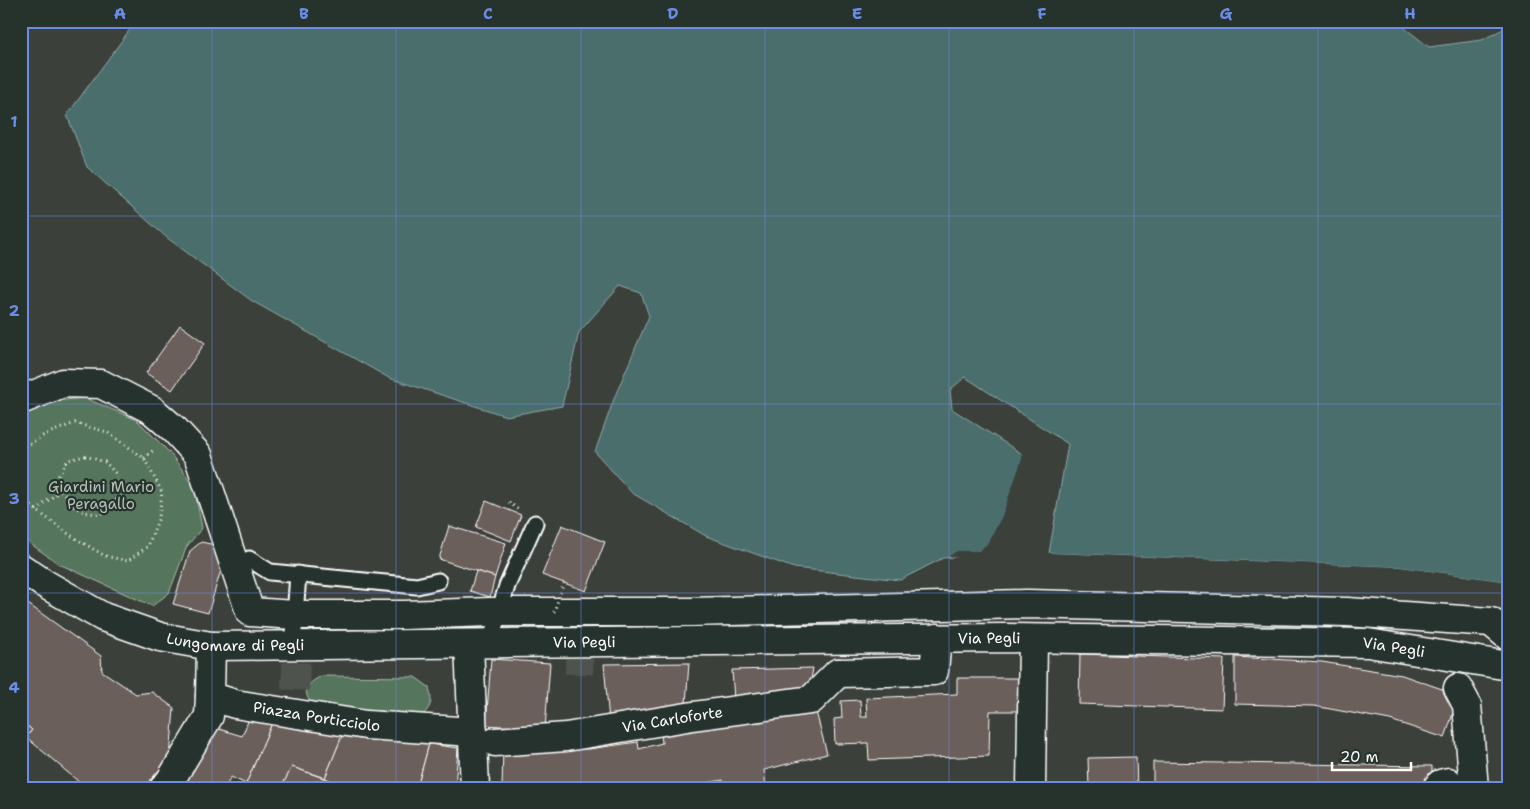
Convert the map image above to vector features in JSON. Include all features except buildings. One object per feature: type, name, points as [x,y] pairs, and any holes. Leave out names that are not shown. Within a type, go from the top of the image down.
[{"type":"street","points":[[21,400],[63,383],[101,384],[152,410],[175,430],[198,455],[239,553],[247,605],[250,612],[295,615],[700,612],[1027,604],[1347,612],[1491,622],[1509,637]]},
{"type":"street","name":"Lungomare di Pegli","points":[[21,568],[45,584],[104,617],[160,637],[211,646],[479,643]]},
{"type":"street","points":[[838,639],[838,674],[934,671],[937,638]]},
{"type":"street","name":"Via Pegli","points":[[479,643],[937,638],[1368,643],[1509,666]]},
{"type":"street","points":[[1031,788],[1034,639]]},
{"type":"street","points":[[476,788],[484,737],[479,643]]},
{"type":"street","points":[[164,788],[209,716],[211,646]]},
{"type":"street","name":"Via Carloforte","points":[[484,737],[566,737],[693,716],[811,700],[838,674]]},
{"type":"street","points":[[1458,688],[1466,705],[1474,788]]},
{"type":"street","name":"Piazza Porticciolo","points":[[210,696],[235,704],[366,725],[484,737]]},
{"type":"street","points":[[1437,788],[1440,784],[1448,782],[1454,788]]},
{"type":"lane","points":[[479,643],[499,612],[507,586],[535,523]]},
{"type":"lane","points":[[239,553],[270,572],[418,586],[438,581]]},
{"type":"lane","points":[[293,644],[298,574]]},
{"type":"path","points":[[21,450],[46,434],[75,423],[107,432],[144,458],[162,492],[159,517],[148,546],[128,561],[105,556],[70,535],[21,497]]},
{"type":"path","points":[[85,456],[105,462],[118,476],[120,496],[105,513],[86,513],[69,502],[61,490],[58,475],[68,460],[85,456]]},
{"type":"path","points":[[36,510],[61,490]]},
{"type":"path","points":[[554,612],[564,583]]},
{"type":"green space","name":"Giardini Mario Peragallo","points":[[85,398],[137,420],[170,453],[194,486],[202,528],[187,546],[169,593],[152,606],[59,564],[21,537],[21,415],[46,402]]},
{"type":"green space","points":[[322,676],[415,677],[429,687],[431,703],[422,716],[404,717],[311,703],[306,690],[313,681]]},
{"type":"water","points":[[122,21],[1396,21],[1429,47],[1482,40],[1509,26],[1509,582],[1400,567],[1049,553],[1068,444],[965,377],[950,390],[952,409],[1030,459],[993,554],[943,558],[900,580],[794,568],[706,536],[632,493],[595,452],[615,396],[649,316],[641,293],[620,286],[579,332],[562,406],[506,416],[389,378],[252,301],[166,237],[87,167],[67,115],[131,28]]},
{"type":"pier","points":[[1022,451],[1032,459],[1017,520],[995,555],[962,559],[949,556],[957,551],[979,551],[987,544],[1002,516],[1022,459]]},
{"type":"pier","points":[[1047,550],[1049,553],[1400,567],[1509,582],[1509,585],[1400,569],[1049,555]]},
{"type":"tunnel","points":[[579,674],[581,594]]},
{"type":"tunnel","points":[[295,690],[298,622]]}]
